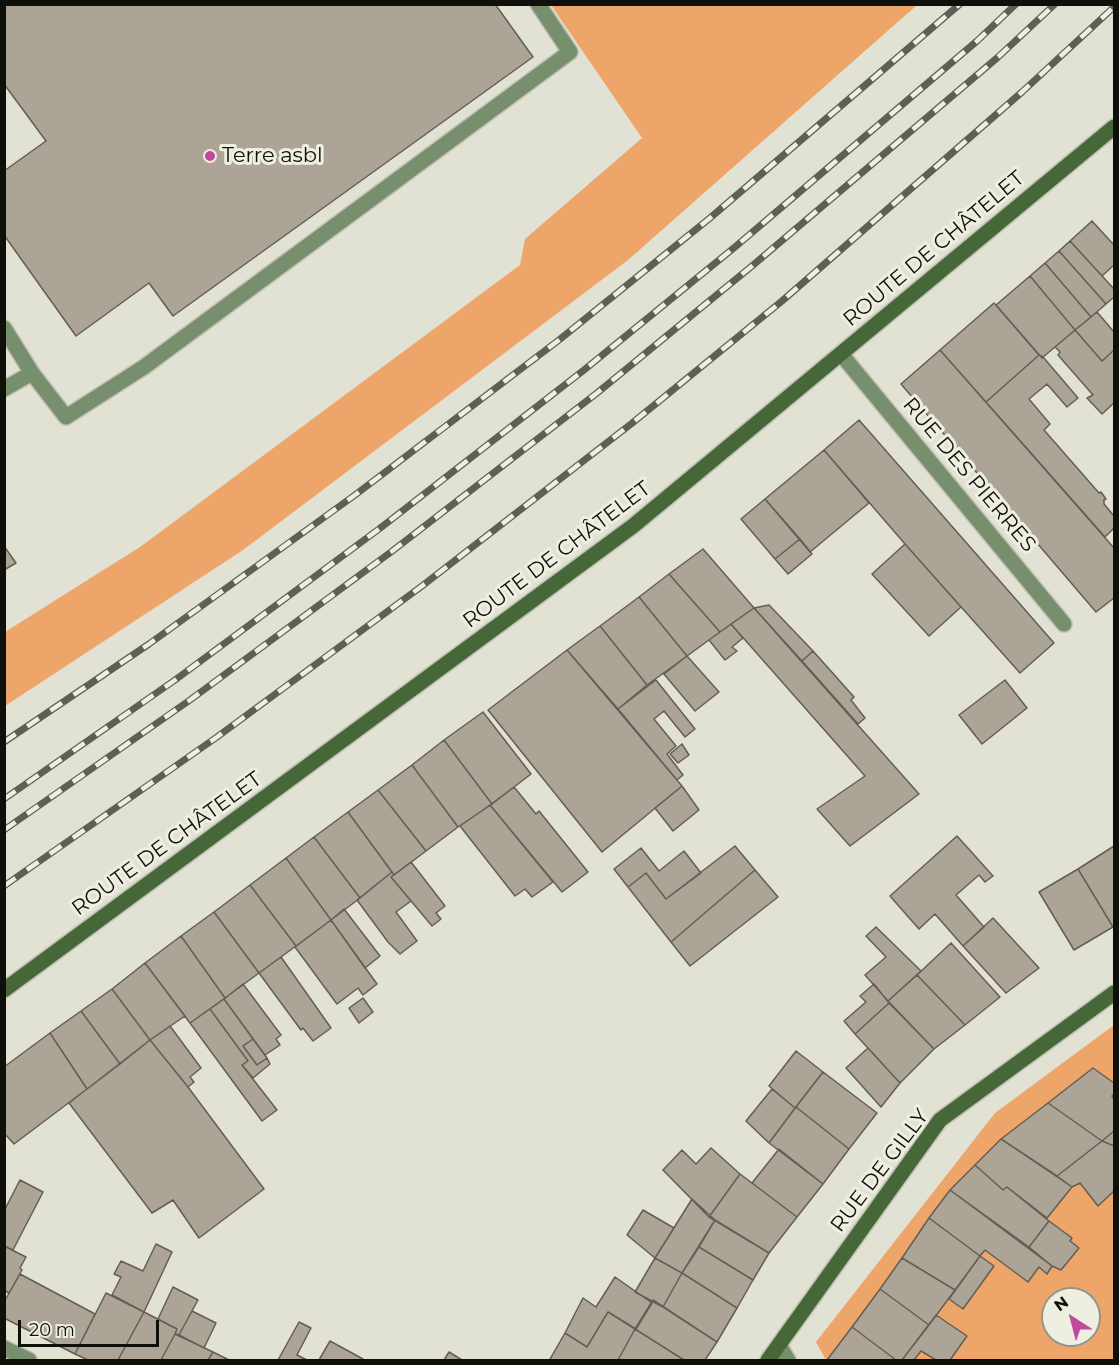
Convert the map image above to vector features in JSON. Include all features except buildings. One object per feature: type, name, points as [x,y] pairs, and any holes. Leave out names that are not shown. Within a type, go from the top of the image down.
[{"type":"main road","name":"ROUTE DE CHÂTELET","points":[[4,990],[633,526],[1114,126]]},
{"type":"main road","name":"RUE DE GILLY","points":[[768,1360],[940,1120],[1114,993]]},
{"type":"street","points":[[4,328],[32,373],[66,417],[144,368],[570,52],[538,4]]},
{"type":"street","name":"RUE DES PIERRES","points":[[841,354],[1064,624]]},
{"type":"street","points":[[4,389],[32,373]]},
{"type":"street","points":[[779,1345],[788,1360]]},
{"type":"street","points":[[4,1348],[28,1360]]},
{"type":"shaded area","points":[[551,5],[917,5],[628,260],[243,550],[5,706],[5,632],[140,547],[520,265],[525,239],[642,138]]},
{"type":"shaded area","points":[[1114,1025],[1114,1360],[826,1360],[816,1342],[995,1113]]},
{"type":"railway","points":[[4,742],[149,644],[355,495],[559,340],[710,218],[960,4]]},
{"type":"railway","points":[[4,799],[175,680],[379,529],[584,370],[735,247],[977,41],[1016,4]]},
{"type":"railway","points":[[4,830],[190,700],[391,552],[597,393],[752,266],[997,58],[1055,4]]},
{"type":"railway","points":[[4,886],[217,737],[422,586],[631,424],[782,301],[1022,92],[1114,7]]},
{"type":"place","name":"Terre asbl","points":[[210,156]]}]
